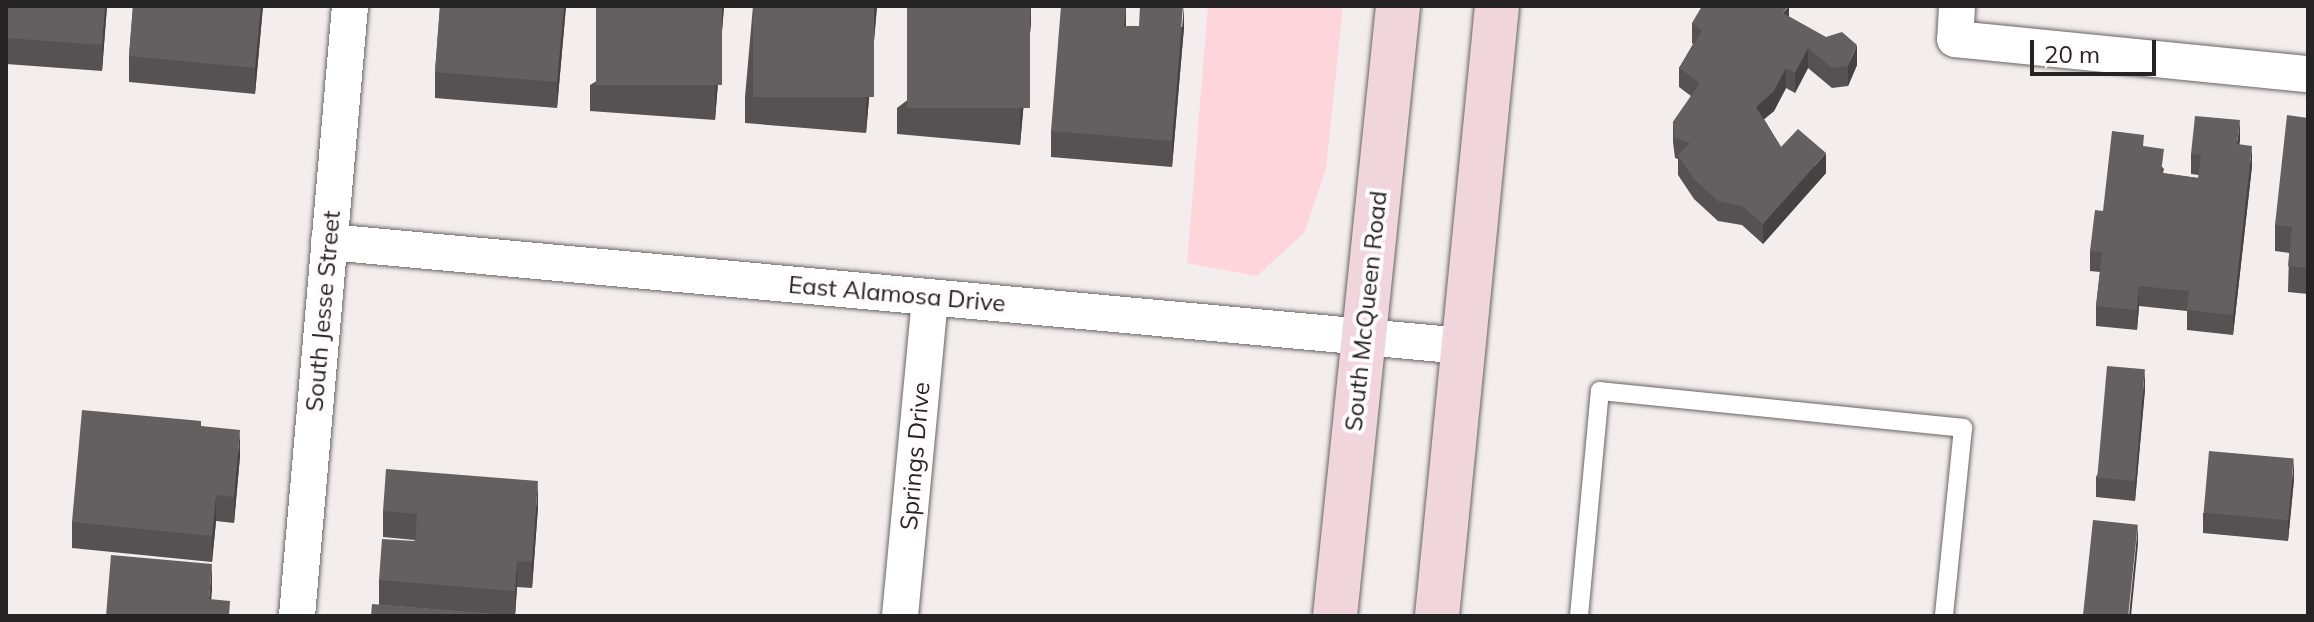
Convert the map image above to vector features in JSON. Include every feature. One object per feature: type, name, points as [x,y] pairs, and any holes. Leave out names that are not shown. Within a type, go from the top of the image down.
[{"type":"main road","name":"South McQueen Road","points":[[1335,616],[1398,6]]},
{"type":"main road","points":[[1437,616],[1497,6]]},
{"type":"street","name":"South Jesse Street","points":[[297,616],[350,6]]},
{"type":"street","points":[[1956,23],[2308,74]]},
{"type":"street","name":"East Alamosa Drive","points":[[329,242],[1464,346]]},
{"type":"street","name":"Springs Drive","points":[[900,616],[930,297]]},
{"type":"lane","points":[[1579,616],[1600,391],[1963,428],[1944,616]]},
{"type":"shaded area","points":[[1208,6],[1343,6],[1326,169],[1304,233],[1257,276],[1187,263]]},
{"type":"building","points":[[6,6],[105,6],[102,45],[6,38]]},
{"type":"building","points":[[133,6],[261,6],[255,68],[129,56]]},
{"type":"building","points":[[440,6],[564,6],[557,82],[435,72]]},
{"type":"building","points":[[596,6],[722,6],[722,85],[596,85]]},
{"type":"building","points":[[753,6],[874,6],[874,97],[753,97]]},
{"type":"building","points":[[907,6],[1030,6],[1030,108],[907,108]]},
{"type":"building","points":[[1061,6],[1126,6],[1124,26],[1139,26],[1140,6],[1183,6],[1172,141],[1051,131]]},
{"type":"building","points":[[1702,6],[1788,6],[1783,13],[1826,37],[1842,32],[1857,45],[1848,66],[1832,68],[1808,48],[1795,73],[1786,68],[1774,91],[1756,107],[1781,147],[1798,129],[1826,153],[1763,224],[1742,206],[1718,201],[1694,179],[1678,155],[1690,143],[1675,138],[1673,122],[1700,83],[1679,68],[1702,31],[1692,23]]},
{"type":"building","points":[[2287,115],[2308,118],[2308,268],[2288,266],[2292,227],[2275,225]]},
{"type":"building","points":[[2195,116],[2240,120],[2237,144],[2252,146],[2233,315],[2187,310],[2189,291],[2139,286],[2137,310],[2096,306],[2102,252],[2090,251],[2095,210],[2103,211],[2112,131],[2144,135],[2143,146],[2164,149],[2161,173],[2198,178],[2201,155],[2191,154]]},
{"type":"building","points":[[2107,366],[2145,369],[2135,481],[2097,478]]},
{"type":"building","points":[[82,410],[201,421],[201,426],[240,430],[234,497],[216,495],[212,536],[72,522]]},
{"type":"building","points":[[2209,451],[2294,458],[2288,520],[2204,513]]},
{"type":"building","points":[[386,469],[538,481],[532,562],[517,561],[515,591],[379,580],[382,539],[415,541],[417,514],[383,511]]},
{"type":"building","points":[[2093,520],[2138,525],[2128,616],[2083,616]]},
{"type":"building","points":[[111,555],[212,564],[209,599],[230,601],[229,616],[106,616]]},
{"type":"building","points":[[372,604],[497,614],[497,616],[371,616]]}]
